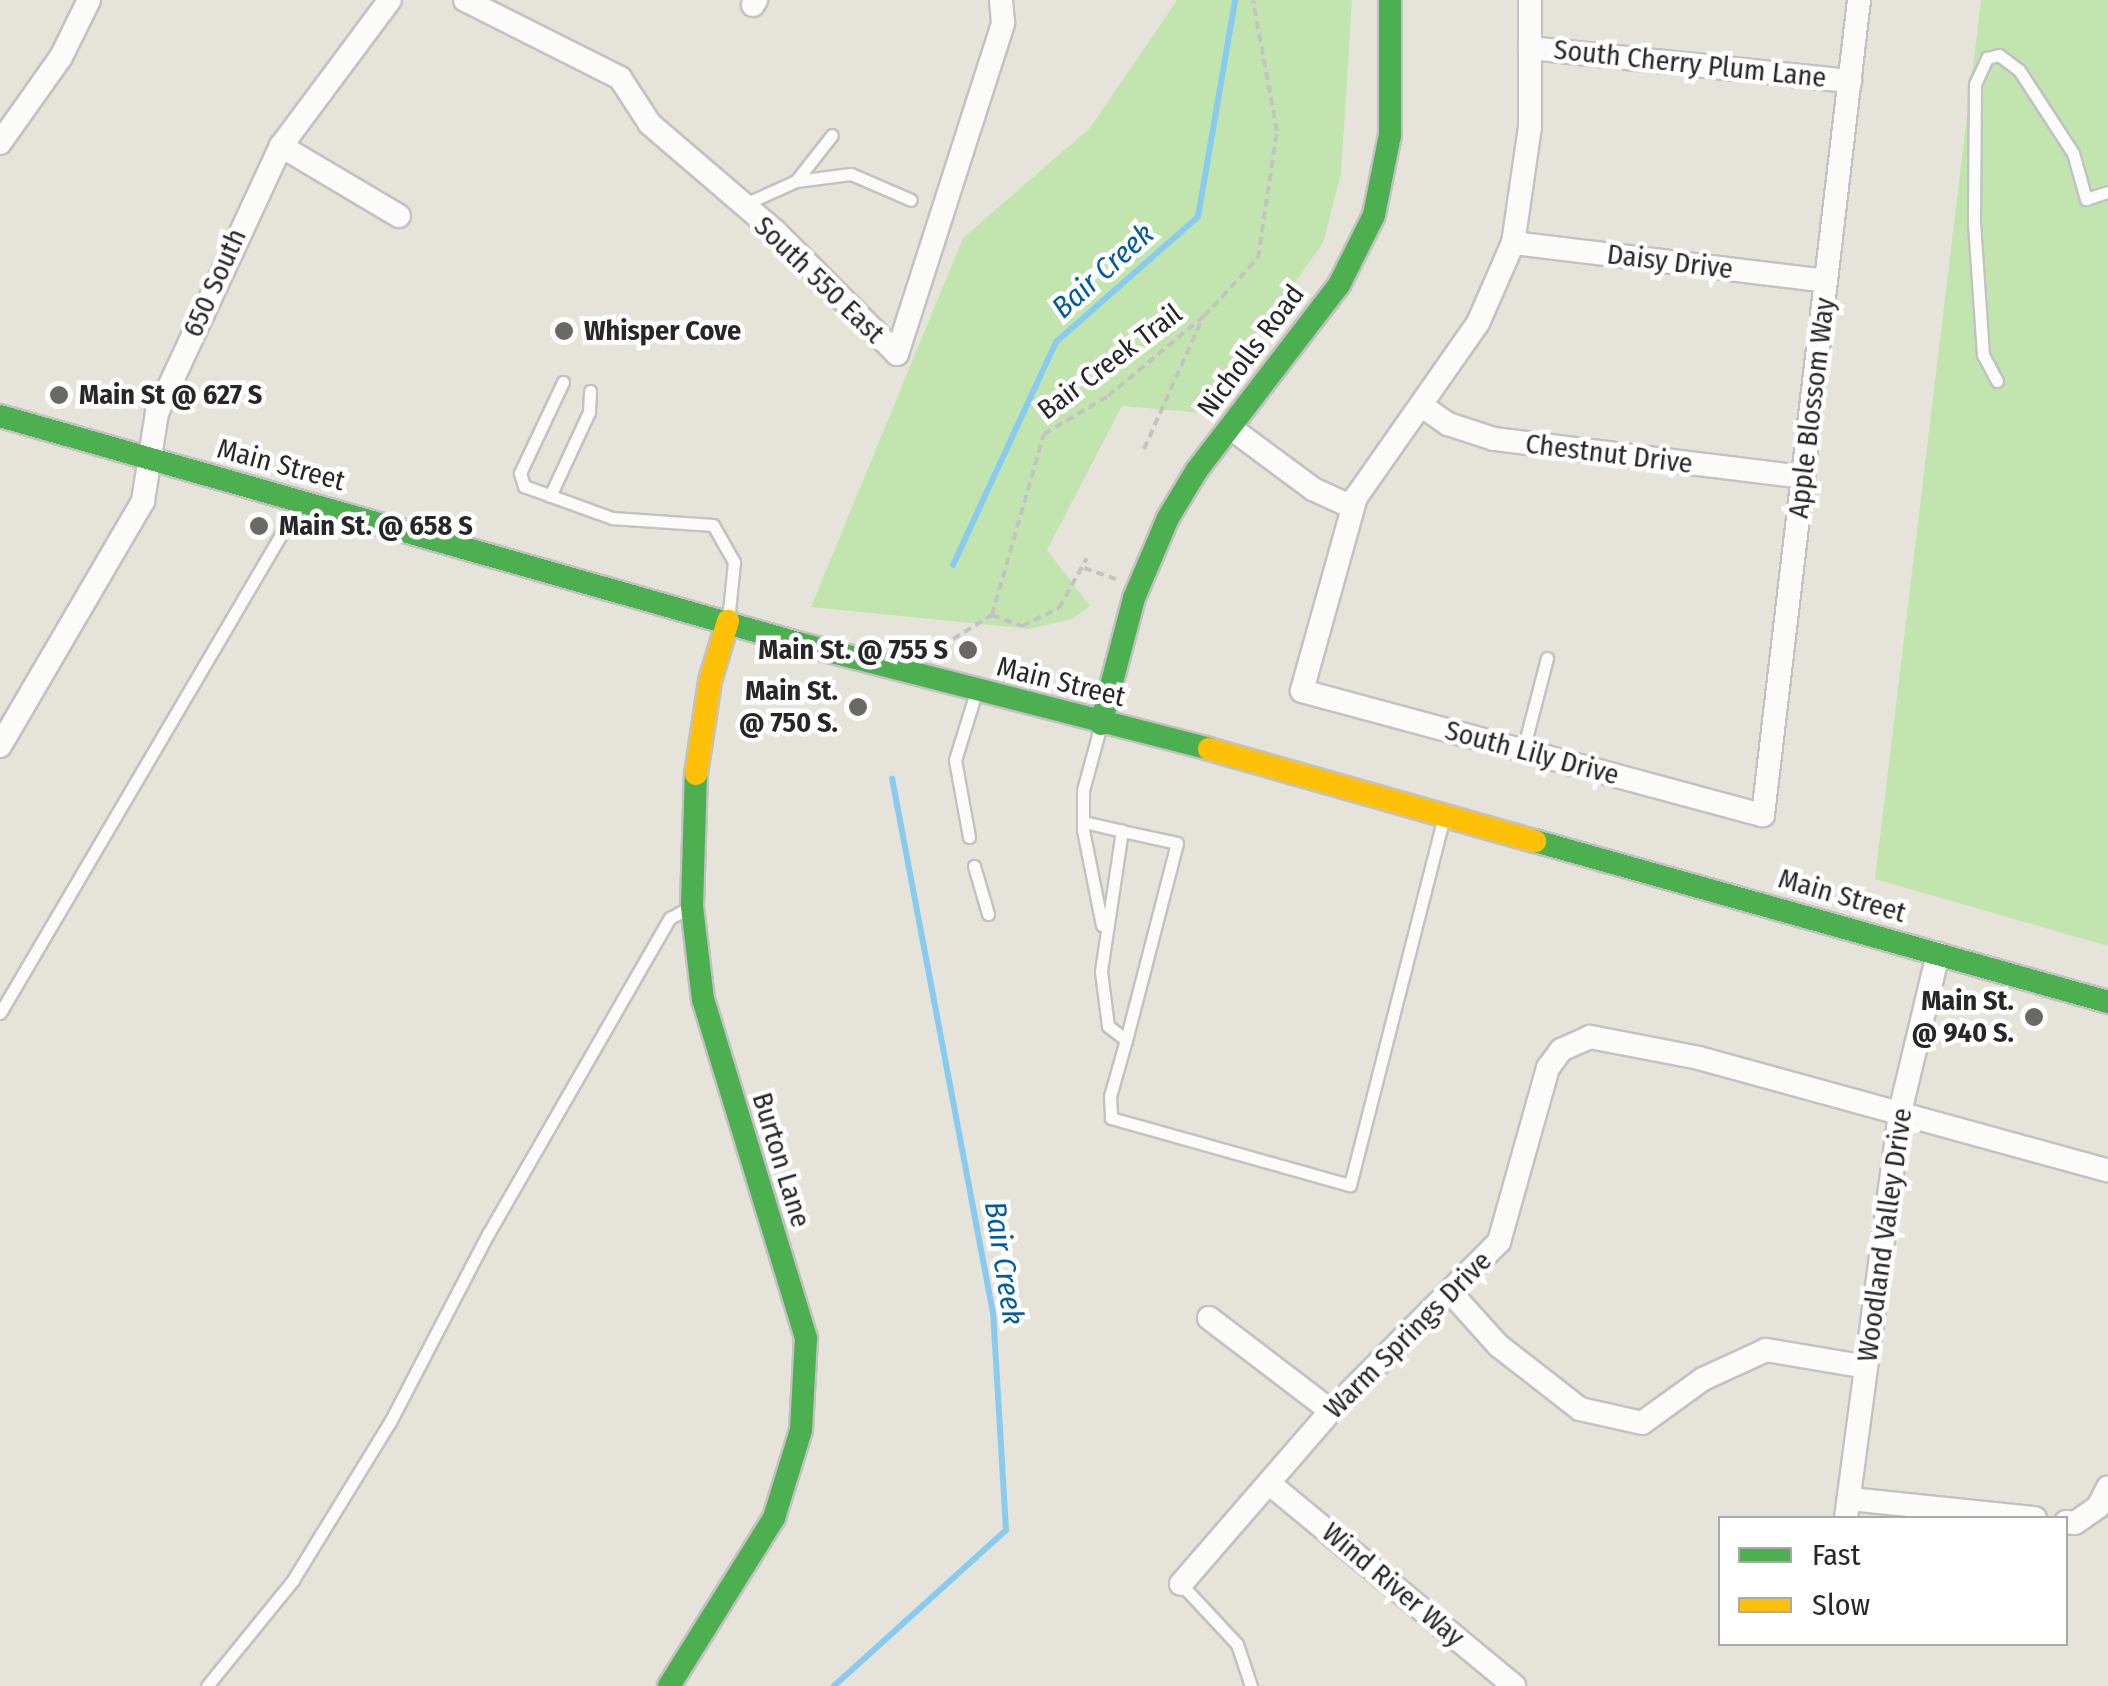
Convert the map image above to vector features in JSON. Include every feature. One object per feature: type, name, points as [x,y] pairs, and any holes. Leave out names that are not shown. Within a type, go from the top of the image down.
[{"type":"main road","name":"Nicholls Road","points":[[1101,724],[1134,598],[1156,542],[1197,470],[1339,284],[1374,214],[1390,135],[1390,0]]},
{"type":"main road","name":"Main Street","points":[[0,416],[976,692],[1444,814],[2108,1002]]},
{"type":"main road","name":"Burton Lane","points":[[669,1686],[774,1518],[801,1430],[806,1338],[703,1000],[692,906],[694,794],[710,682],[728,621]]},
{"type":"street","points":[[0,143],[61,57],[90,0]]},
{"type":"street","name":"650 South","points":[[0,746],[143,501],[157,413],[281,146],[390,0]]},
{"type":"street","name":"South 550 East","points":[[465,0],[620,78],[650,124],[741,206],[775,231],[897,354],[1003,22],[1002,0]]},
{"type":"street","points":[[1232,429],[1313,489],[1352,507],[1478,323],[1513,242],[1528,151],[1530,0]]},
{"type":"street","name":"Apple Blossom Way","points":[[1762,815],[1859,0]]},
{"type":"street","name":"South Cherry Plum Lane","points":[[1530,48],[1850,81]]},
{"type":"street","points":[[281,146],[399,216]]},
{"type":"street","name":"Daisy Drive","points":[[1513,242],[1826,280]]},
{"type":"street","name":"Chestnut Drive","points":[[1422,406],[1448,424],[1494,439],[1804,477]]},
{"type":"street","name":"South Lily Drive","points":[[1352,507],[1302,691],[1762,815]]},
{"type":"street","name":"Woodland Valley Drive","points":[[1848,1509],[1900,1112],[1938,954]]},
{"type":"street","name":"Warm Springs Drive","points":[[1181,1584],[1331,1412],[1453,1294],[1499,1242],[1548,1068],[1561,1050],[1590,1037],[1699,1058],[1900,1112]]},
{"type":"street","points":[[1900,1112],[2108,1170]]},
{"type":"street","points":[[1453,1294],[1498,1346],[1580,1409],[1642,1422],[1704,1379],[1766,1350],[1866,1367]]},
{"type":"street","points":[[1209,1318],[1331,1412]]},
{"type":"street","name":"Wind River Way","points":[[1270,1484],[1514,1686]]},
{"type":"street","points":[[2068,1522],[2076,1523],[2098,1507],[2108,1487]]},
{"type":"street","points":[[1848,1509],[1993,1516]]},
{"type":"lane","points":[[1998,381],[1983,355],[1974,222],[1976,84],[1987,58],[1998,55],[2019,70],[2073,153],[2086,200],[2108,192]]},
{"type":"lane","name":"South 550 East","points":[[741,206],[796,180],[832,135]]},
{"type":"lane","points":[[796,180],[850,174],[911,200]]},
{"type":"lane","points":[[563,382],[520,473],[524,486],[612,518],[713,525],[734,562],[728,621]]},
{"type":"lane","points":[[550,496],[589,412],[590,390]]},
{"type":"lane","points":[[0,1013],[301,500]]},
{"type":"lane","points":[[1523,750],[1547,658]]},
{"type":"lane","points":[[969,837],[955,760],[976,692]]},
{"type":"lane","points":[[1101,724],[1083,790],[1084,822],[1103,932],[1103,1006],[1108,1026],[1126,1040]]},
{"type":"lane","points":[[1084,822],[1176,842],[1110,1096],[1111,1118],[1350,1185],[1444,814]]},
{"type":"lane","points":[[1103,932],[1122,831]]},
{"type":"lane","points":[[974,866],[988,914]]},
{"type":"lane","points":[[207,1686],[293,1580],[390,1422],[488,1234],[670,918],[692,906]]},
{"type":"lane","points":[[1181,1584],[1237,1644],[1251,1686]]},
{"type":"path","name":"Bair Creek Trail","points":[[992,615],[1044,434],[1108,396],[1204,316],[1258,258],[1277,131],[1254,0]]},
{"type":"path","name":"Bair Creek Trail","points":[[1144,449],[1204,316]]},
{"type":"path","points":[[953,640],[992,615],[1022,626],[1059,608],[1087,558]]},
{"type":"path","points":[[1084,568],[1116,579]]},
{"type":"green space","points":[[1177,0],[1352,0],[1341,174],[1323,243],[1203,413],[1122,406],[1047,550],[1090,606],[1072,619],[1030,629],[811,607],[963,238],[1090,128]]},
{"type":"green space","points":[[1981,0],[2108,0],[2108,946],[1875,879]]},
{"type":"waterway","name":"Bair Creek","points":[[953,565],[1056,342],[1198,217],[1235,0]]},
{"type":"waterway","name":"Bair Creek","points":[[834,1686],[1006,1530],[993,1313],[892,778]]},
{"type":"traffic: fast","points":[[1101,724],[1134,598],[1168,518],[1197,470],[1339,285],[1374,215],[1390,135],[1390,0]]},
{"type":"traffic: fast","points":[[0,416],[801,644],[1209,749]]},
{"type":"traffic: fast","points":[[669,1686],[774,1518],[801,1430],[806,1338],[703,1000],[692,906],[696,774]]},
{"type":"traffic: fast","points":[[1535,841],[2108,1002]]},
{"type":"traffic: slow","points":[[696,774],[710,681],[728,621]]},
{"type":"traffic: slow","points":[[1209,749],[1535,841]]},
{"type":"place","name":"Whisper Cove","points":[[564,331]]},
{"type":"place","name":"Main St @ 627 S","points":[[59,395]]},
{"type":"place","name":"Main St. @ 658 S","points":[[259,526]]},
{"type":"place","name":"Main St. @ 755 S","points":[[968,650]]},
{"type":"place","name":"Main St. @ 750 S.","points":[[858,707]]},
{"type":"place","name":"Main St. @ 940 S.","points":[[2034,1017]]}]
